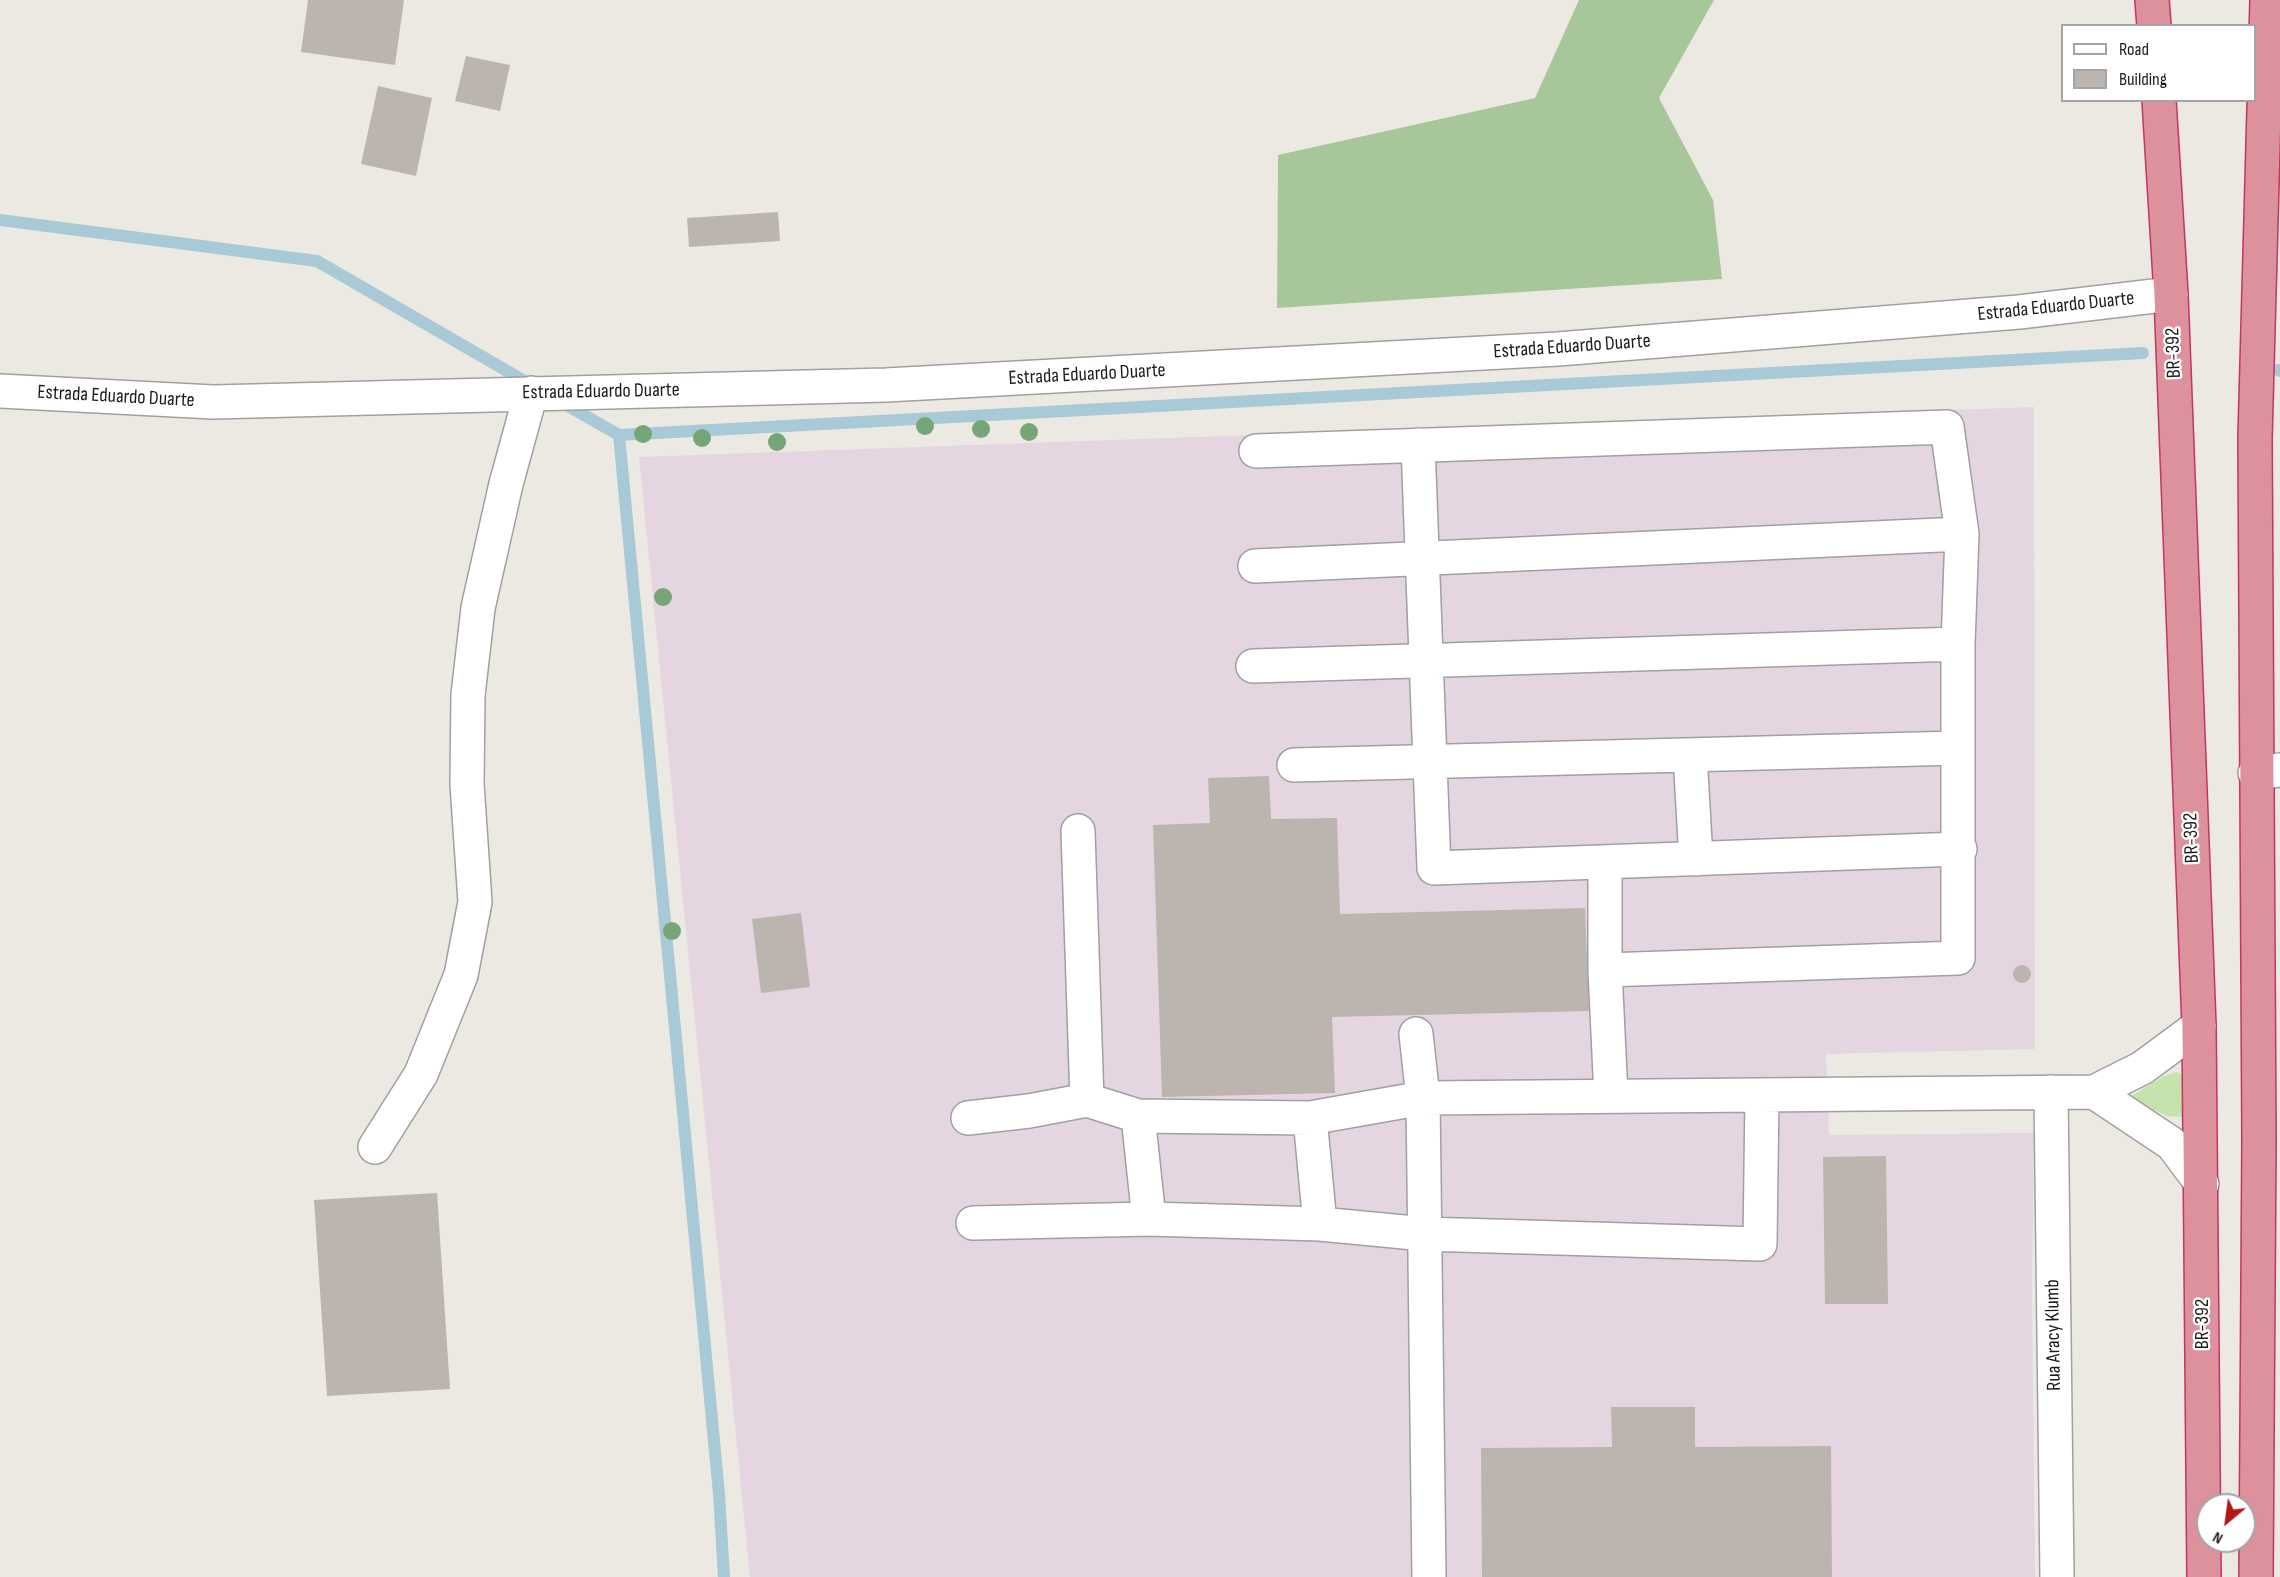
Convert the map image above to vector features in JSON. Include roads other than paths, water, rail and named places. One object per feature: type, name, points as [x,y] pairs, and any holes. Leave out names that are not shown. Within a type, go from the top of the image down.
[{"type":"highway","points":[[2152,0],[2154,24]]},
{"type":"highway","points":[[2256,1577],[2270,1141],[2267,771],[2255,438],[2267,0]]},
{"type":"highway","name":"BR-392","points":[[2159,102],[2172,294],[2199,1026],[2204,1577]]},
{"type":"street","name":"Estrada Eduardo Duarte","points":[[0,391],[213,402],[886,385],[1558,349],[2019,312],[2172,294]]},
{"type":"street","points":[[375,1148],[421,1074],[461,975],[475,902],[467,784],[468,695],[477,619],[506,484],[531,393]]},
{"type":"street","points":[[1256,451],[1947,427],[1962,534],[1958,644],[1960,849],[1958,958],[1605,970]]},
{"type":"street","points":[[1418,445],[1434,868],[1960,849]]},
{"type":"street","points":[[1255,566],[1962,534]]},
{"type":"street","points":[[1253,666],[1958,644]]},
{"type":"street","points":[[1294,765],[1958,748]]},
{"type":"street","points":[[1690,755],[1696,859]]},
{"type":"street","points":[[1078,831],[1087,1100]]},
{"type":"street","points":[[1605,862],[1605,970],[1611,1096]]},
{"type":"street","points":[[968,1118],[1029,1111],[1087,1100],[1138,1116],[1310,1118],[1423,1098],[2094,1092],[2142,1068],[2199,1026]]},
{"type":"street","points":[[1416,1034],[1423,1098],[1429,1577]]},
{"type":"street","name":"Rua Aracy Klumb","points":[[2051,1092],[2057,1577]]},
{"type":"street","points":[[2094,1092],[2172,1144],[2202,1184]]},
{"type":"street","points":[[973,1224],[1149,1219],[1320,1224],[1425,1234],[1760,1244],[1762,1095]]},
{"type":"street","points":[[1138,1116],[1149,1219]]},
{"type":"street","points":[[1310,1118],[1320,1224]]},
{"type":"waterway","points":[[0,220],[317,261],[533,386]]},
{"type":"waterway","points":[[561,402],[619,435],[2143,353]]},
{"type":"waterway","points":[[619,435],[719,1494],[724,1577]]}]
